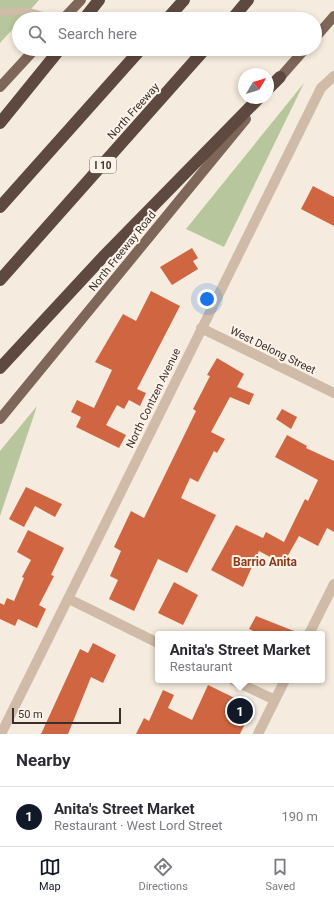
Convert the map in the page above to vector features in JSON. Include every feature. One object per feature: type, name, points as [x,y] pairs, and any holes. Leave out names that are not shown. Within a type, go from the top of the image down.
[{"type":"highway","points":[[90,12],[99,0]]},
{"type":"highway","points":[[173,12],[184,0]]},
{"type":"highway","points":[[238,12],[248,0]]},
{"type":"highway","points":[[0,123],[54,56]]},
{"type":"highway","points":[[0,207],[135,56]]},
{"type":"highway","name":"North Freeway","points":[[0,280],[199,56]]},
{"type":"highway","points":[[274,83],[280,76]]},
{"type":"highway","points":[[0,368],[103,257],[253,104]]},
{"type":"main road","points":[[70,12],[81,0]]},
{"type":"main road","points":[[322,30],[334,16]]},
{"type":"main road","points":[[0,86],[28,56]]},
{"type":"main road","points":[[280,76],[299,56]]},
{"type":"main road","name":"North Freeway Road","points":[[0,419],[257,104]]},
{"type":"street","name":"North Contzen Avenue","points":[[1,734],[321,88],[334,76]]},
{"type":"street","name":"West Delong Street","points":[[201,328],[334,393]]},
{"type":"street","points":[[310,631],[334,584]]},
{"type":"street","points":[[69,599],[155,642]]},
{"type":"street","points":[[240,683],[275,700]]},
{"type":"street","points":[[258,734],[284,683]]},
{"type":"lane","points":[[0,12],[31,12]]},
{"type":"green space","points":[[0,0],[39,0],[28,12],[12,12],[12,30],[0,43]]},
{"type":"green space","points":[[304,83],[224,247],[186,229]]},
{"type":"green space","points":[[37,406],[0,516],[0,451]]},
{"type":"building","points":[[313,186],[334,197],[334,226],[301,209]]},
{"type":"building","points":[[192,248],[198,258],[193,261],[198,269],[172,285],[160,267]]},
{"type":"building","points":[[151,291],[180,306],[137,389],[146,393],[140,406],[129,400],[124,409],[117,405],[106,425],[126,435],[119,448],[76,427],[81,417],[71,412],[77,400],[94,408],[112,370],[95,362],[123,314],[136,321]]},
{"type":"building","points":[[217,358],[244,374],[237,387],[254,394],[249,405],[230,397],[211,432],[225,439],[217,453],[214,451],[198,482],[190,478],[181,498],[216,515],[187,573],[158,559],[134,611],[109,599],[118,580],[110,576],[121,551],[114,547],[131,511],[144,518],[196,411],[193,409],[210,376],[207,375]]},
{"type":"building","points":[[282,409],[297,417],[291,429],[276,419]]},
{"type":"building","points":[[287,435],[307,446],[306,448],[334,461],[334,532],[327,528],[318,546],[299,536],[283,564],[259,551],[243,587],[211,570],[236,525],[263,538],[266,532],[284,542],[305,499],[308,501],[318,480],[275,457]]},
{"type":"building","points":[[26,487],[62,504],[55,517],[35,506],[24,527],[9,519]]},
{"type":"building","points":[[28,530],[64,548],[51,575],[54,576],[39,605],[46,609],[37,628],[18,619],[15,626],[0,619],[0,603],[4,605],[7,598],[14,601],[24,578],[22,577],[31,560],[17,552]]},
{"type":"building","points":[[174,582],[198,595],[183,625],[158,613]]},
{"type":"building","points":[[256,616],[294,631],[253,631],[249,629]]},
{"type":"building","points":[[93,643],[116,655],[103,683],[91,677],[68,734],[41,734],[80,649],[88,653]]},
{"type":"building","points":[[208,685],[253,707],[240,734],[136,734],[144,718],[149,721],[163,690],[174,695],[168,708],[192,720]]},
{"type":"place","name":"Anita's Street Market","points":[[240,711]]},
{"type":"district","name":"Barrio Anita","points":[[265,562]]}]
